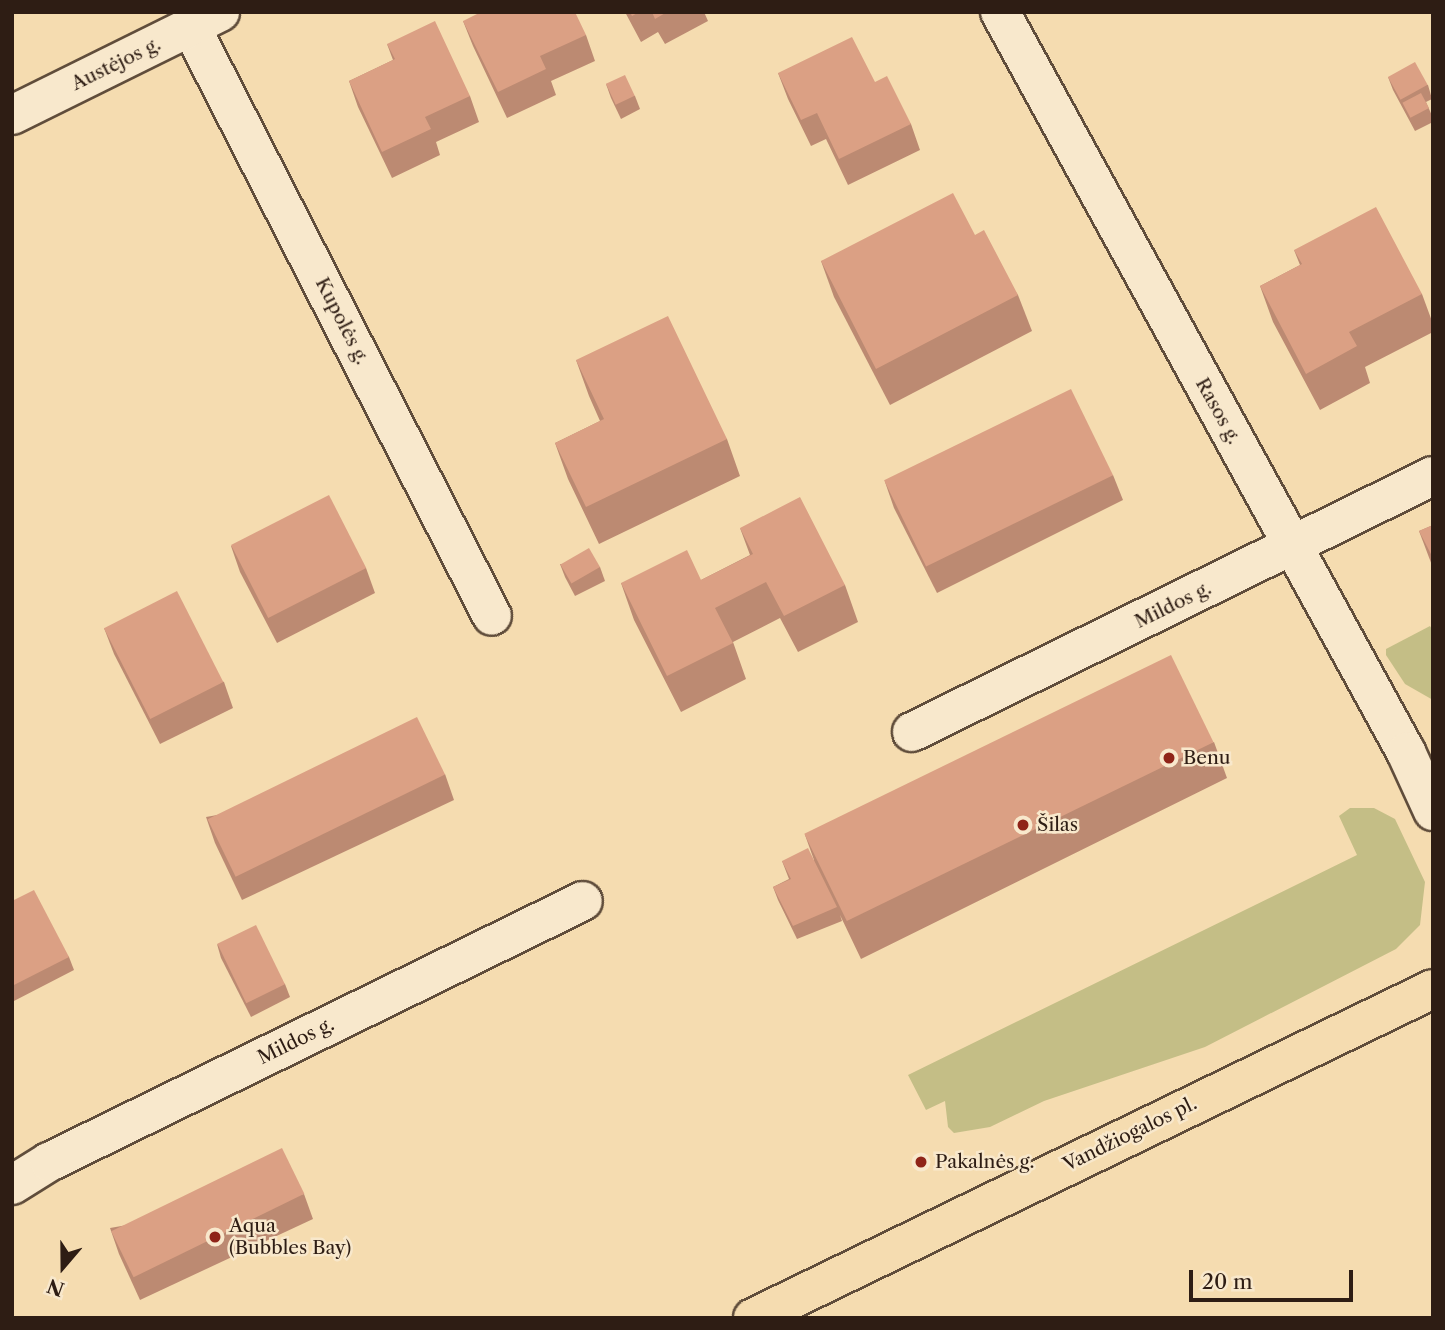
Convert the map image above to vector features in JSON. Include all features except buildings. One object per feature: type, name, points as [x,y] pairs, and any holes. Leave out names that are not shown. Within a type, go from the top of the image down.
[{"type":"main road","name":"Vandžiogalos pl.","points":[[753,1318],[1433,989]]},
{"type":"street","name":"Rasos g.","points":[[1000,12],[1406,752],[1433,811]]},
{"type":"street","name":"Austėjos g.","points":[[12,115],[205,19]]},
{"type":"street","name":"Kupolės g.","points":[[205,19],[492,616]]},
{"type":"street","name":"Mildos g.","points":[[912,732],[1433,476]]},
{"type":"street","name":"Mildos g.","points":[[12,1185],[49,1162],[583,901]]},
{"type":"shaded area","points":[[1430,626],[1433,631],[1433,700],[1405,684],[1386,655],[1386,649]]},
{"type":"shaded area","points":[[1350,808],[1374,808],[1395,819],[1425,882],[1420,925],[1396,949],[1205,1047],[1044,1101],[990,1127],[954,1133],[948,1127],[945,1101],[926,1110],[908,1075],[1357,855],[1339,816]]},
{"type":"place","name":"Benu","points":[[1169,758]]},
{"type":"place","name":"Šilas","points":[[1023,825]]},
{"type":"place","name":"Pakalnės g.","points":[[921,1162]]},
{"type":"place","name":"Aqua (Bubbles Bay)","points":[[215,1237]]}]
